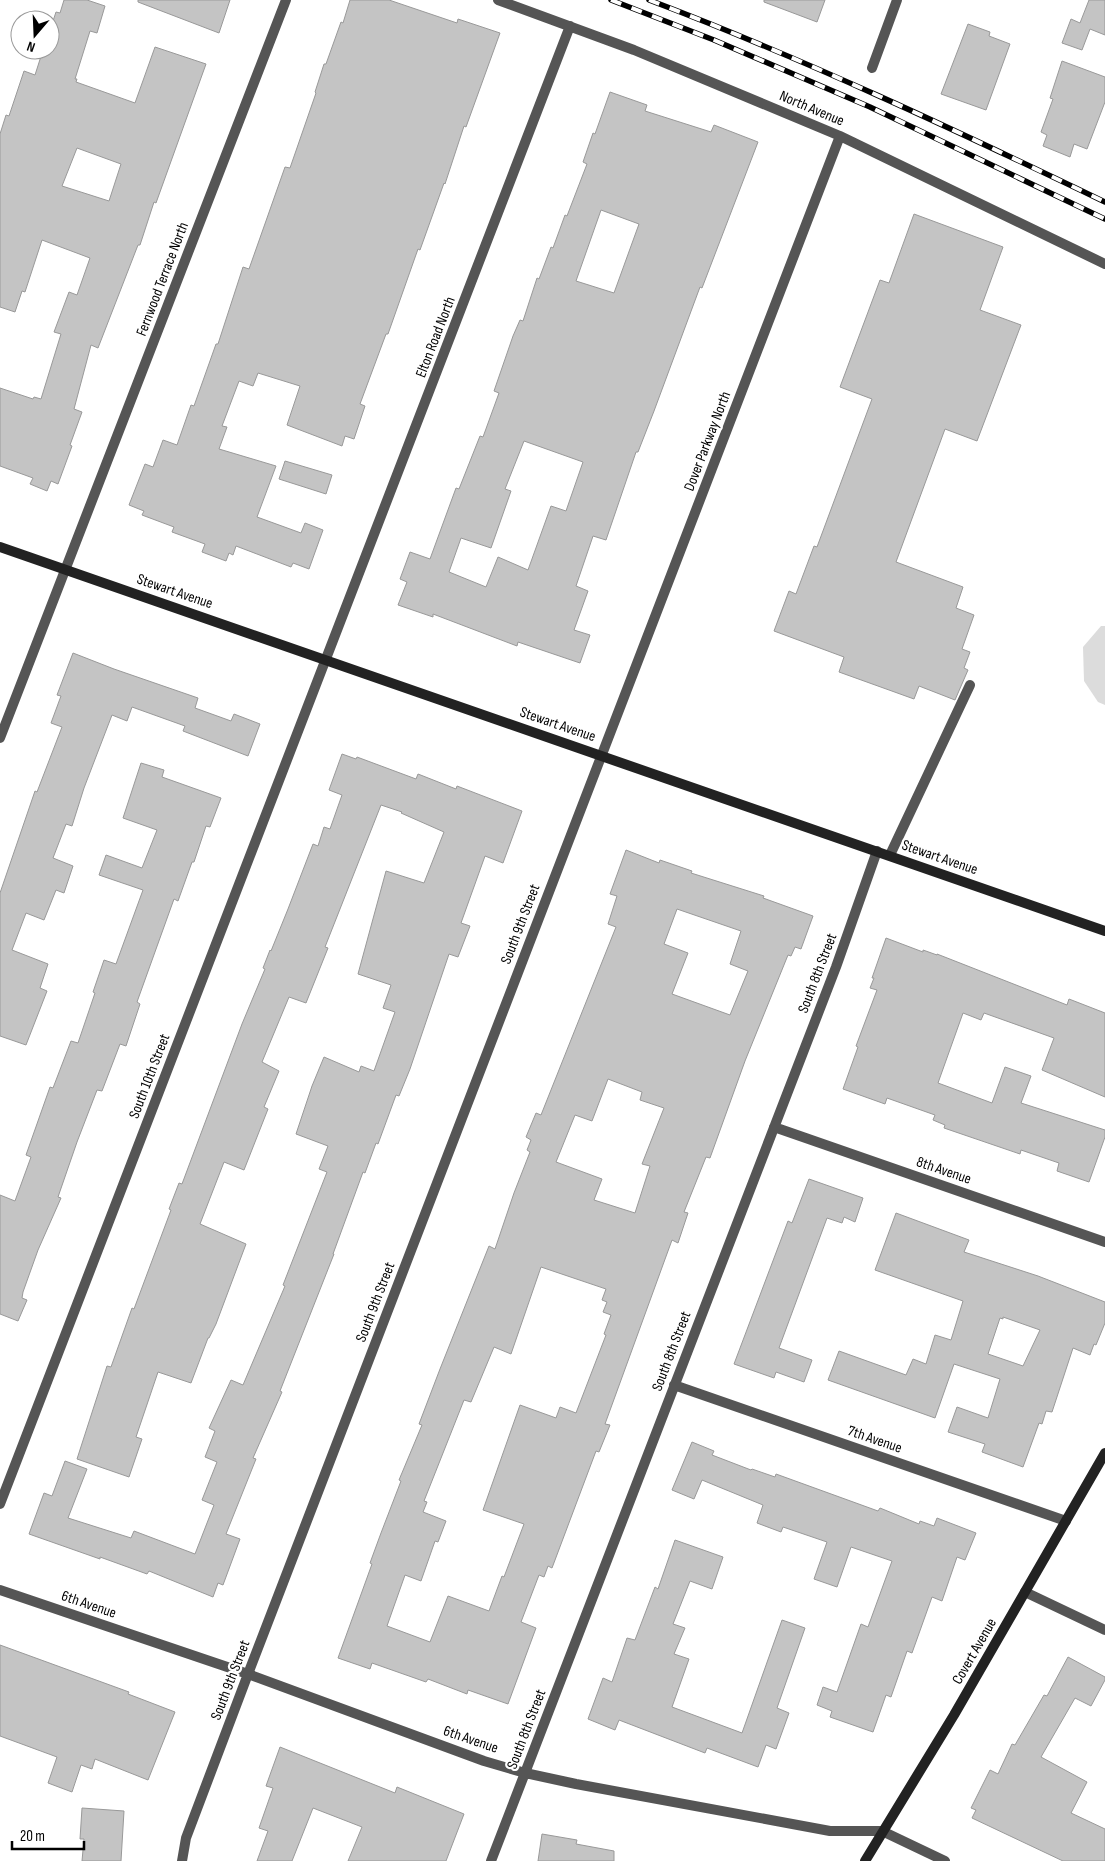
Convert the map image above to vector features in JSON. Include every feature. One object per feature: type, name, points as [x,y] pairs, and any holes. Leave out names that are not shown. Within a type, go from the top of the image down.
[{"type":"main road","name":"Stewart Avenue","points":[[0,547],[1105,931]]},
{"type":"main road","name":"Covert Avenue","points":[[865,1861],[954,1716],[1105,1454]]},
{"type":"street","name":"Fernwood Terrace North","points":[[0,738],[286,0]]},
{"type":"street","name":"North Avenue","points":[[498,0],[634,50],[840,136],[1105,264]]},
{"type":"street","points":[[872,68],[898,0]]},
{"type":"street","name":"Elton Road North","points":[[326,659],[570,26]]},
{"type":"street","name":"Dover Parkway North","points":[[602,756],[840,136]]},
{"type":"street","name":"South 10th Street","points":[[0,1504],[326,659]]},
{"type":"street","points":[[890,855],[970,685]]},
{"type":"street","name":"South 9th Street","points":[[182,1861],[186,1838],[248,1674],[602,756]]},
{"type":"street","name":"South 8th Street","points":[[491,1861],[836,967],[877,851]]},
{"type":"street","name":"8th Avenue","points":[[774,1127],[1105,1242]]},
{"type":"street","name":"7th Avenue","points":[[674,1385],[1066,1521]]},
{"type":"street","name":"6th Avenue","points":[[0,1590],[248,1674],[484,1761],[525,1773],[830,1831],[882,1831],[945,1861]]},
{"type":"street","points":[[1025,1592],[1105,1630]]},
{"type":"shaded area","points":[[1101,626],[1105,626],[1105,705],[1098,702],[1084,681],[1083,647]]},
{"type":"building","points":[[64,0],[87,0],[105,6],[97,33],[90,31],[75,79],[77,79],[76,82],[135,103],[155,47],[206,64],[156,203],[154,202],[140,245],[138,245],[98,348],[91,345],[74,409],[82,412],[70,445],[72,446],[58,484],[51,481],[47,491],[30,484],[33,478],[0,466],[0,388],[33,399],[34,397],[41,399],[61,334],[54,332],[69,292],[77,295],[90,258],[42,240],[25,292],[22,291],[15,312],[0,307],[0,134],[6,115],[9,116],[24,71],[35,75],[40,60],[60,60],[60,13]],"holes":[[[77,148],[121,164],[109,201],[62,186]]]},
{"type":"building","points":[[138,0],[230,0],[219,33],[138,2]]},
{"type":"building","points":[[350,0],[389,0],[457,23],[458,19],[500,33],[466,127],[464,126],[445,184],[420,250],[418,249],[388,334],[386,334],[360,404],[365,406],[354,439],[345,436],[342,446],[287,425],[300,386],[258,373],[253,386],[239,381],[222,426],[227,427],[219,449],[276,466],[257,517],[301,533],[305,523],[323,530],[309,569],[293,563],[291,567],[236,546],[233,555],[229,553],[226,561],[202,552],[205,544],[172,532],[174,527],[142,515],[144,511],[129,505],[145,464],[153,467],[163,440],[177,445],[191,405],[194,406],[216,344],[218,344],[243,267],[249,269],[285,167],[290,168],[324,64],[326,64],[341,22],[343,23]]},
{"type":"building","points":[[764,0],[825,0],[817,22],[764,2]]},
{"type":"building","points":[[1089,0],[1105,0],[1105,35],[1090,29],[1082,50],[1062,43],[1071,19],[1080,23]]},
{"type":"building","points":[[968,24],[990,32],[989,36],[1010,44],[986,110],[941,94]]},
{"type":"building","points":[[1062,61],[1105,77],[1105,102],[1087,149],[1074,144],[1070,157],[1043,146],[1047,135],[1041,132],[1053,99],[1050,98]]},
{"type":"building","points":[[610,92],[647,105],[645,111],[711,132],[714,125],[758,142],[702,288],[700,287],[638,452],[636,452],[606,540],[593,536],[576,586],[588,591],[574,630],[590,635],[580,663],[518,642],[517,646],[433,614],[433,617],[398,605],[407,582],[400,579],[410,552],[430,559],[456,488],[459,489],[480,436],[483,437],[499,393],[494,391],[513,336],[520,320],[523,321],[537,278],[539,279],[551,247],[553,248],[565,215],[567,216],[587,164],[583,162],[593,133],[595,134]],"holes":[[[601,210],[639,224],[614,293],[576,281]],[[524,441],[583,462],[566,511],[551,506],[528,570],[498,557],[486,587],[449,572],[461,538],[491,548],[511,491],[505,489]]]},
{"type":"building","points":[[914,214],[1003,247],[980,310],[1021,325],[977,441],[945,429],[896,562],[963,587],[956,608],[974,615],[962,649],[970,652],[964,668],[968,670],[955,700],[919,686],[914,699],[839,672],[844,657],[774,631],[789,591],[796,594],[814,546],[817,547],[872,399],[840,387],[880,280],[889,283]]},
{"type":"building","points":[[285,461],[332,475],[326,494],[279,479]]},
{"type":"building","points":[[73,653],[198,698],[195,708],[231,721],[234,714],[260,724],[248,756],[183,731],[185,726],[132,707],[127,721],[112,715],[84,788],[72,826],[66,824],[53,858],[73,866],[64,893],[56,890],[44,920],[26,913],[12,950],[48,964],[40,988],[47,991],[26,1045],[0,1036],[0,893],[35,791],[37,792],[62,727],[51,723],[61,696],[57,695]]},
{"type":"building","points":[[342,754],[356,759],[357,757],[416,779],[418,774],[456,789],[457,786],[522,811],[503,863],[485,856],[461,923],[470,926],[458,957],[449,954],[410,1069],[399,1096],[396,1095],[365,1173],[363,1172],[334,1254],[280,1391],[282,1392],[253,1458],[256,1459],[226,1534],[240,1539],[223,1585],[218,1583],[213,1597],[149,1571],[147,1574],[29,1534],[44,1493],[52,1496],[65,1461],[87,1469],[68,1518],[131,1538],[134,1531],[195,1554],[214,1505],[202,1500],[217,1462],[205,1457],[215,1431],[209,1428],[231,1380],[243,1385],[285,1286],[283,1285],[327,1172],[319,1169],[328,1146],[296,1134],[312,1086],[324,1057],[359,1072],[361,1066],[374,1071],[395,1012],[383,1008],[391,985],[358,974],[386,871],[424,883],[444,832],[402,812],[381,805],[325,947],[328,948],[306,1003],[289,997],[262,1062],[279,1071],[264,1107],[268,1109],[244,1170],[224,1162],[200,1224],[246,1244],[216,1324],[208,1338],[191,1383],[158,1372],[136,1437],[142,1439],[129,1477],[77,1459],[107,1366],[111,1367],[132,1308],[134,1309],[171,1210],[169,1209],[179,1183],[182,1184],[242,1024],[265,969],[263,968],[270,950],[313,844],[318,846],[324,827],[330,829],[342,795],[329,790]]},
{"type":"building","points":[[141,763],[164,770],[162,777],[221,798],[210,827],[206,826],[178,901],[174,899],[137,1002],[140,1004],[126,1046],[120,1044],[102,1091],[97,1090],[58,1197],[61,1198],[38,1250],[23,1292],[22,1298],[27,1300],[18,1321],[0,1314],[0,1195],[15,1201],[31,1157],[26,1155],[50,1087],[53,1088],[71,1041],[78,1043],[104,960],[116,964],[143,890],[99,875],[106,855],[142,868],[157,830],[123,818]]},
{"type":"building","points":[[626,850],[659,863],[660,860],[692,871],[691,873],[764,896],[763,898],[813,916],[801,949],[795,947],[791,956],[788,955],[745,1061],[710,1158],[706,1157],[684,1212],[688,1213],[678,1243],[672,1240],[605,1424],[610,1425],[599,1452],[596,1451],[552,1568],[548,1566],[544,1577],[539,1575],[521,1622],[536,1628],[508,1704],[468,1690],[467,1694],[428,1679],[426,1682],[372,1663],[370,1669],[338,1658],[372,1564],[370,1563],[401,1481],[399,1480],[422,1425],[419,1424],[440,1369],[489,1246],[495,1249],[530,1152],[527,1150],[531,1140],[526,1137],[536,1113],[541,1115],[616,927],[608,924],[617,896],[610,894]],"holes":[[[677,909],[741,931],[730,964],[748,971],[730,1015],[672,994],[688,953],[664,944]],[[608,1079],[642,1092],[640,1100],[664,1108],[642,1164],[650,1166],[635,1213],[594,1200],[602,1179],[556,1162],[575,1115],[592,1121]],[[541,1267],[606,1289],[602,1300],[607,1302],[603,1312],[611,1315],[604,1334],[606,1335],[576,1413],[560,1407],[556,1418],[520,1405],[483,1510],[524,1524],[489,1611],[448,1596],[430,1642],[387,1626],[405,1575],[421,1581],[435,1541],[438,1542],[446,1521],[423,1512],[427,1502],[424,1501],[464,1400],[471,1402],[494,1347],[511,1354]]]},
{"type":"building","points":[[886,938],[923,952],[923,950],[937,954],[1067,1005],[1069,999],[1105,1013],[1105,1097],[1042,1070],[1054,1038],[984,1013],[981,1020],[963,1013],[938,1083],[992,1103],[1005,1067],[1031,1076],[1021,1103],[1105,1130],[1105,1137],[1089,1182],[1057,1171],[1059,1163],[1021,1150],[1020,1154],[944,1128],[945,1125],[933,1120],[935,1115],[887,1098],[885,1104],[843,1089],[858,1047],[856,1046],[877,990],[870,988]]},
{"type":"building","points":[[809,1179],[863,1198],[855,1222],[844,1217],[842,1223],[827,1218],[779,1348],[812,1360],[804,1382],[776,1372],[774,1378],[734,1364],[788,1221],[792,1223]]},
{"type":"building","points":[[896,1213],[969,1240],[964,1252],[1038,1276],[1105,1302],[1105,1323],[1096,1345],[1094,1344],[1090,1355],[1073,1348],[1052,1412],[1046,1411],[1042,1424],[1039,1423],[1023,1467],[982,1452],[985,1444],[948,1432],[957,1407],[988,1418],[1000,1379],[954,1364],[935,1418],[828,1380],[839,1351],[906,1375],[913,1359],[926,1364],[935,1335],[951,1340],[963,1301],[875,1270]],"holes":[[[1003,1317],[1040,1330],[1023,1366],[988,1354],[1000,1318],[1003,1319]]]},
{"type":"building","points":[[692,1442],[714,1451],[712,1455],[751,1470],[775,1477],[776,1474],[878,1511],[880,1508],[919,1524],[920,1521],[934,1526],[937,1518],[976,1533],[965,1560],[957,1557],[942,1601],[932,1597],[912,1653],[907,1651],[891,1697],[886,1695],[873,1732],[830,1717],[832,1711],[817,1705],[823,1687],[837,1692],[861,1624],[868,1627],[892,1561],[851,1547],[837,1587],[814,1579],[827,1542],[783,1527],[781,1532],[757,1523],[763,1505],[702,1480],[694,1499],[672,1490]]},
{"type":"building","points":[[675,1540],[723,1557],[712,1589],[690,1581],[673,1624],[685,1628],[674,1654],[689,1659],[672,1707],[742,1733],[782,1620],[805,1628],[777,1708],[789,1713],[776,1749],[766,1745],[758,1767],[707,1748],[705,1753],[619,1720],[615,1730],[588,1719],[603,1678],[612,1682],[627,1638],[635,1640],[655,1587],[658,1589]]},
{"type":"building","points":[[0,1645],[129,1692],[128,1694],[175,1712],[148,1780],[95,1759],[92,1769],[81,1765],[72,1792],[48,1783],[57,1757],[0,1736]]},
{"type":"building","points":[[1068,1657],[1105,1677],[1105,1680],[1091,1706],[1075,1698],[1041,1757],[1087,1782],[1071,1813],[1105,1829],[1105,1861],[1063,1861],[972,1818],[976,1810],[971,1808],[990,1770],[998,1774],[1012,1744],[1015,1745],[1044,1695],[1047,1696]]},
{"type":"building","points":[[280,1747],[395,1793],[397,1787],[464,1814],[446,1861],[348,1861],[362,1827],[313,1808],[292,1861],[257,1861],[268,1831],[259,1828],[273,1788],[266,1786]]},
{"type":"building","points":[[82,1808],[124,1811],[121,1861],[82,1861],[84,1839],[80,1839]]},
{"type":"building","points":[[542,1834],[577,1840],[576,1844],[614,1851],[614,1861],[538,1861]]},
{"type":"railway","points":[[611,0],[714,40],[870,107],[1105,219]]},
{"type":"railway","points":[[649,0],[822,71],[936,122],[1105,202]]}]
